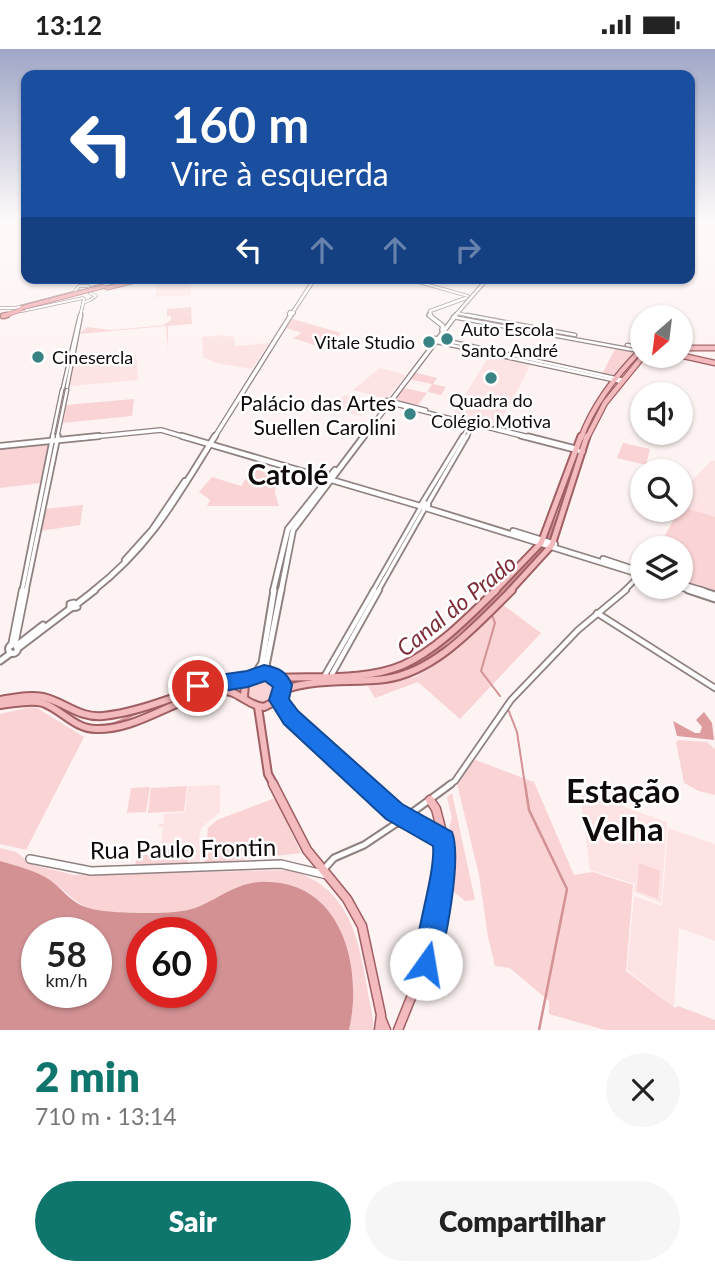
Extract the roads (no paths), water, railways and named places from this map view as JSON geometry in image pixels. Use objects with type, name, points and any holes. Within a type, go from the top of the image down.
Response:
[{"type":"highway","points":[[1,313],[117,284]]},
{"type":"highway","points":[[106,287],[120,284]]},
{"type":"main road","points":[[0,659],[118,572],[156,531],[310,284]]},
{"type":"main road","points":[[435,340],[443,327],[429,315],[430,311],[468,296],[481,284]]},
{"type":"main road","points":[[283,690],[276,676],[266,666],[293,530],[435,340],[482,284]]},
{"type":"main road","points":[[454,302],[463,305]]},
{"type":"main road","points":[[434,319],[453,318]]},
{"type":"main road","points":[[693,349],[715,348]]},
{"type":"main road","points":[[699,349],[706,353],[713,363]]},
{"type":"main road","points":[[693,358],[713,363]]},
{"type":"main road","points":[[621,381],[630,367]]},
{"type":"main road","points":[[0,705],[39,702],[82,726],[102,729],[120,726],[212,692],[230,691],[258,707],[267,707],[278,700],[283,690],[297,685],[399,676],[422,668],[531,572],[552,544],[581,450],[587,421],[632,368]]},
{"type":"main road","points":[[0,445],[157,429],[331,476],[630,570]]},
{"type":"main road","points":[[211,443],[318,475],[331,476]]},
{"type":"main road","points":[[0,700],[41,697],[86,717],[128,712],[209,683],[251,677],[328,674],[397,667],[410,662],[514,572],[542,541],[581,450]]},
{"type":"main road","points":[[318,475],[322,483]]},
{"type":"main road","points":[[244,698],[243,688],[262,663],[268,615],[288,529],[322,483],[331,476]]},
{"type":"main road","points":[[287,520],[295,519]]},
{"type":"main road","points":[[693,590],[715,597]]},
{"type":"main road","points":[[278,700],[297,723],[402,820],[428,830],[444,840]]},
{"type":"main road","points":[[258,707],[268,774],[297,833],[325,873],[348,899],[362,926],[386,1030]]},
{"type":"main road","points":[[82,726],[86,717]]},
{"type":"main road","points":[[398,1030],[431,948],[445,853],[438,814],[430,800]]},
{"type":"main road","name":"Rua Paulo Frontin","points":[[30,859],[92,871],[281,864],[325,873]]},
{"type":"main road","points":[[379,1030],[381,1016]]},
{"type":"street","points":[[88,288],[105,284]]},
{"type":"street","points":[[425,284],[468,296]]},
{"type":"street","points":[[1,313],[76,291],[80,285],[96,296],[82,306]]},
{"type":"street","points":[[76,291],[83,298]]},
{"type":"street","points":[[1,313],[75,298],[90,300]]},
{"type":"street","points":[[13,648],[83,298]]},
{"type":"street","points":[[457,313],[630,347]]},
{"type":"street","points":[[453,318],[630,347]]},
{"type":"street","points":[[435,340],[621,381]]},
{"type":"street","points":[[388,402],[519,435]]},
{"type":"street","points":[[410,407],[581,450]]},
{"type":"street","points":[[328,674],[472,424]]},
{"type":"street","points":[[325,873],[334,858],[364,845],[455,781],[512,701],[597,613],[630,586]]},
{"type":"street","points":[[597,613],[715,688]]},
{"type":"waterway","points":[[492,615],[495,623],[481,671],[500,696]]},
{"type":"waterway","name":"Canal do Prado","points":[[228,685],[238,685]]},
{"type":"waterway","points":[[508,709],[517,732],[525,785]]},
{"type":"waterway","name":"Canal do Prado","points":[[110,725],[143,711]]},
{"type":"waterway","points":[[525,784],[529,810],[567,889],[539,1030]]},
{"type":"place","name":"Auto Escola Santo André","points":[[447,339]]},
{"type":"place","name":"Vitale Studio","points":[[429,342]]},
{"type":"place","name":"Cinesercla","points":[[38,357]]},
{"type":"place","name":"Quadra do Colégio Motiva","points":[[491,378]]},
{"type":"place","name":"Palácio das Artes Suellen Carolini","points":[[410,414]]},
{"type":"district","name":"Catolé","points":[[288,474]]},
{"type":"district","name":"Estação Velha","points":[[623,809]]}]
